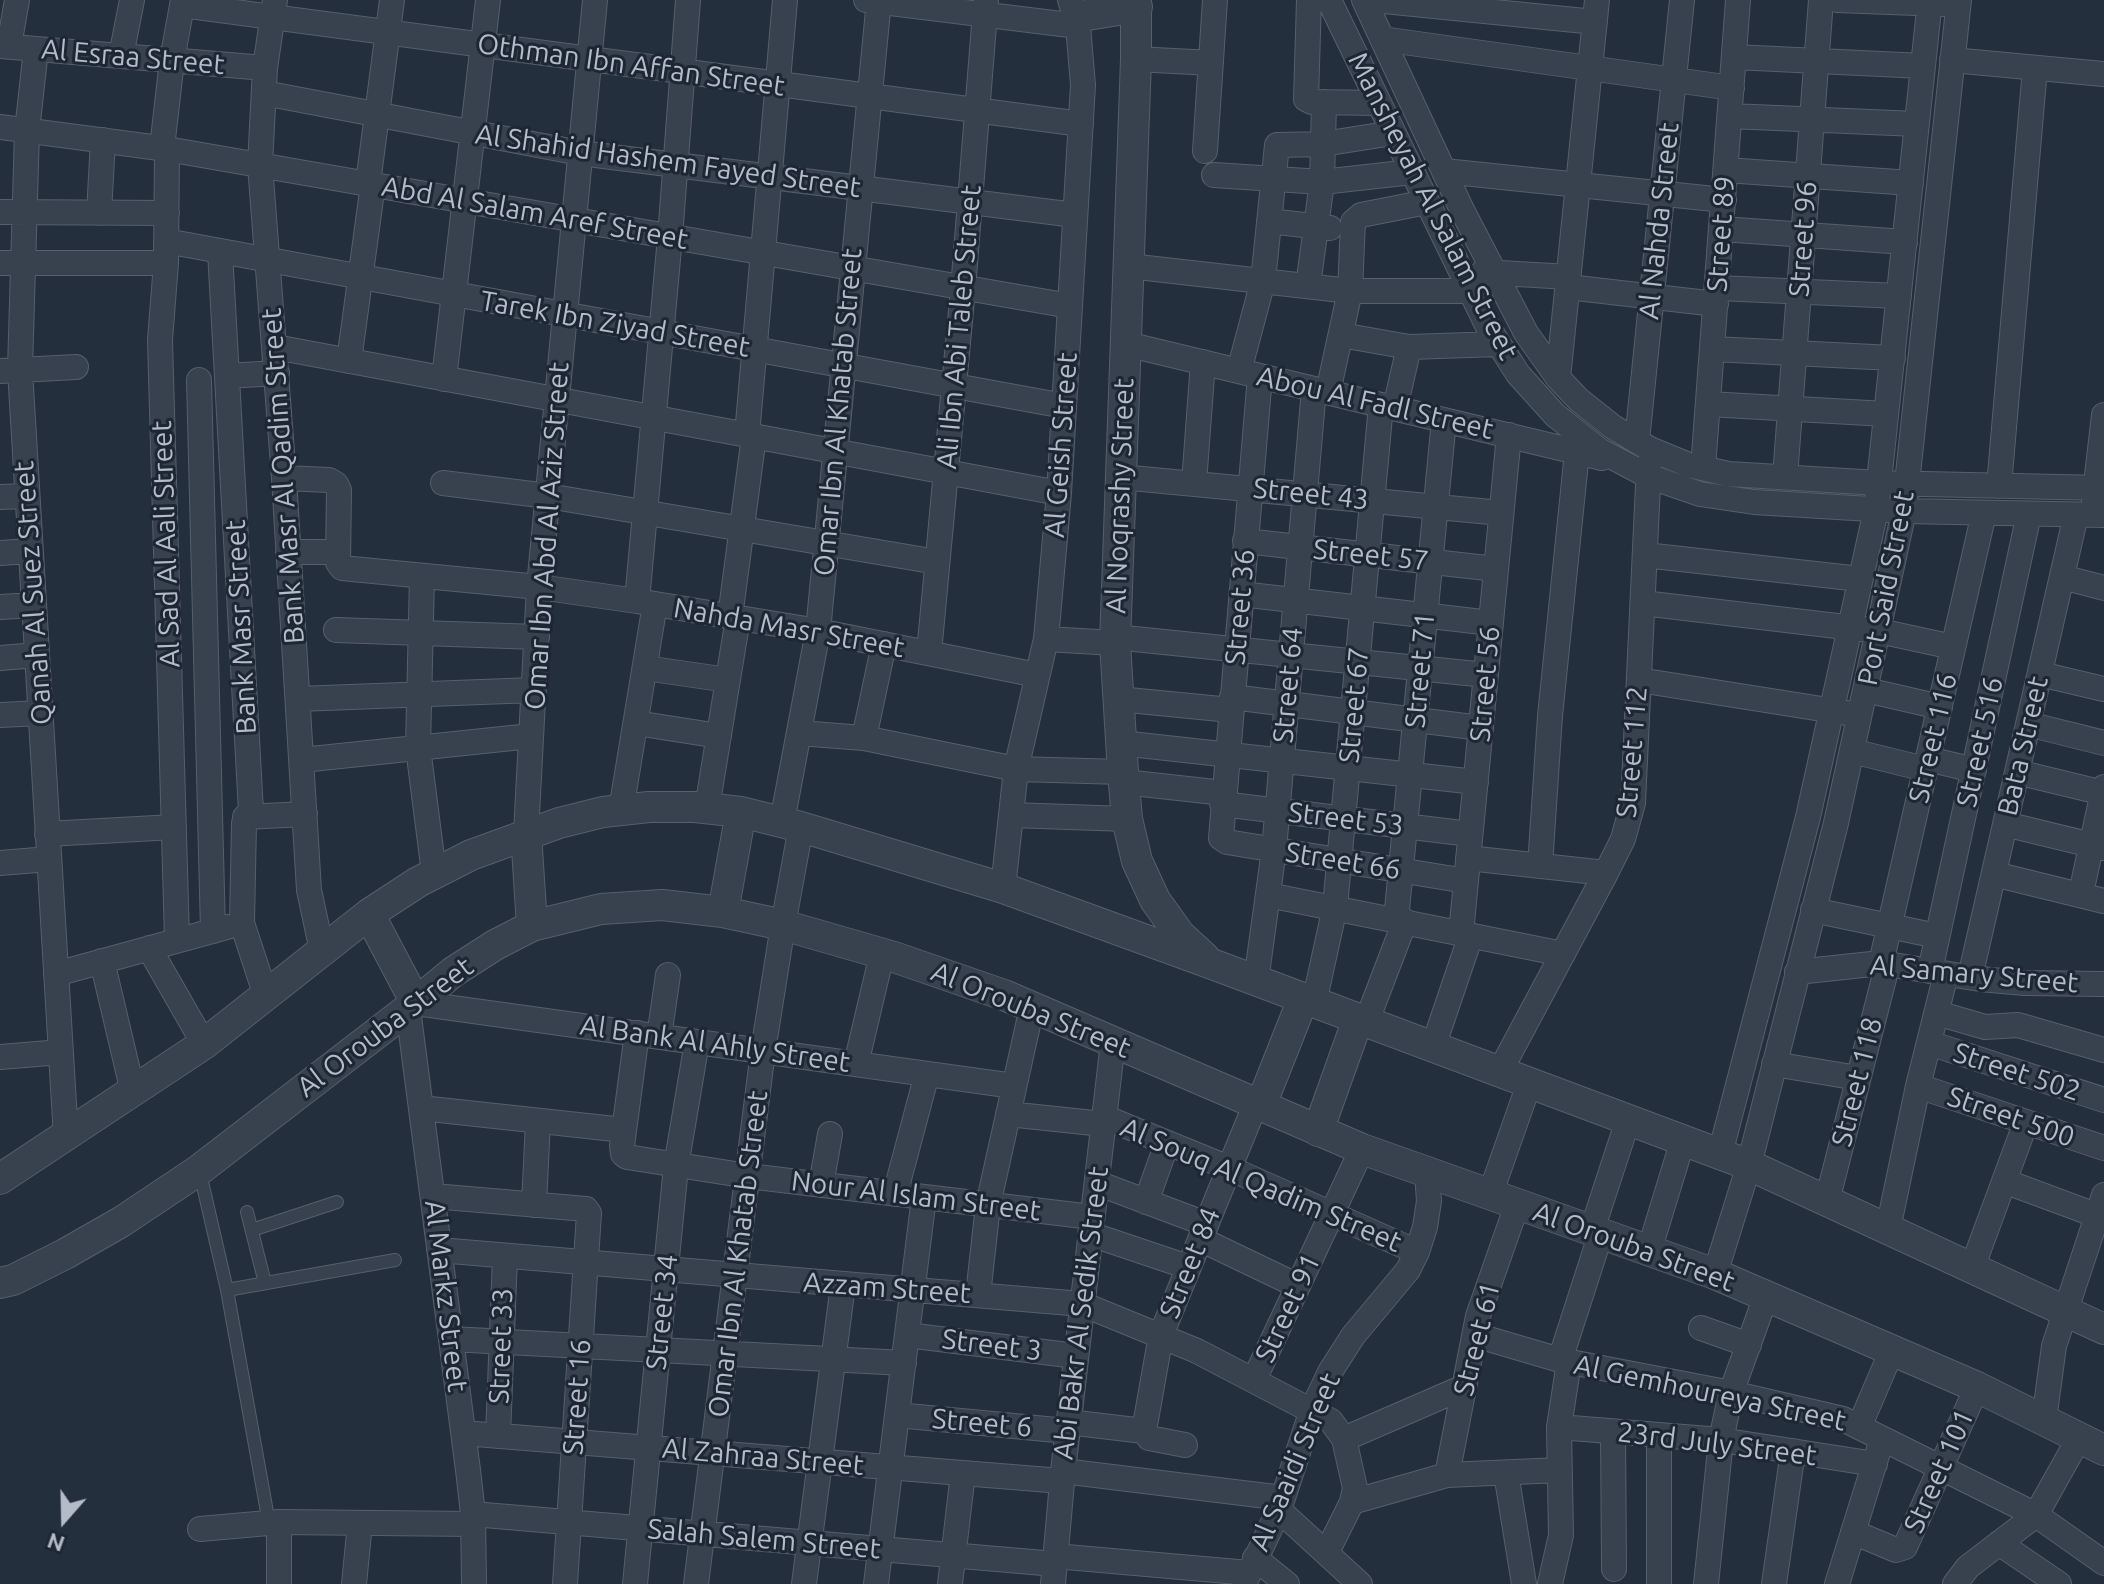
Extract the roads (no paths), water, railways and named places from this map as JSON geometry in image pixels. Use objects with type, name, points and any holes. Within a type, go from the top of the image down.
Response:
[{"type":"street","points":[[4,46],[17,0]]},
{"type":"street","points":[[121,56],[132,0]]},
{"type":"street","points":[[349,361],[392,0]]},
{"type":"street","points":[[444,379],[488,0]]},
{"type":"street","name":"Omar Ibn Abd Al Aziz Street","points":[[526,833],[539,587],[595,0]]},
{"type":"street","points":[[621,810],[645,668],[645,512],[688,0]]},
{"type":"street","points":[[707,808],[728,680],[785,0]]},
{"type":"street","points":[[1205,151],[1215,0]]},
{"type":"street","points":[[1309,0],[1306,99],[1312,102],[1379,103]]},
{"type":"street","name":"Mansheyah Al Salam Street","points":[[1329,0],[1499,344],[1518,374],[1555,415],[1599,450],[1648,476],[1700,494],[1754,502],[1876,510],[2091,515]]},
{"type":"street","name":"Mansheyah Al Salam Street","points":[[1364,0],[1444,171],[1526,333],[1558,378],[1579,400],[1613,427],[1643,445],[1728,474],[1879,483],[2099,488]]},
{"type":"street","points":[[1374,0],[1596,11],[1558,378]]},
{"type":"street","name":"Al Nahda Street","points":[[1643,445],[1651,297],[1682,0]]},
{"type":"street","name":"Street 89","points":[[1703,468],[1738,0]]},
{"type":"street","name":"Street 96","points":[[1785,477],[1821,0]]},
{"type":"street","points":[[1837,0],[1959,2]]},
{"type":"street","points":[[874,1],[1074,14],[1136,4]]},
{"type":"street","name":"Omar Ibn Al Khatab Street","points":[[696,1584],[763,1051],[783,925],[799,733],[818,631],[869,96],[874,1]]},
{"type":"street","name":"Port Said Street","points":[[1720,1154],[1805,828],[1876,510],[1930,2]]},
{"type":"street","name":"Port Said Street","points":[[1715,1274],[1749,1165],[1833,834],[1904,511],[1959,2]]},
{"type":"street","name":"Othman Ibn Affan Street","points":[[182,3],[274,9],[387,32],[1081,124]]},
{"type":"street","name":"Al Sad Al Aali Street","points":[[177,939],[160,340],[166,252],[165,148],[172,60],[182,3]]},
{"type":"street","name":"Al Noqrashy Street","points":[[1136,4],[1115,640],[1122,766],[1127,819],[1137,861],[1155,900],[1180,935],[1212,964]]},
{"type":"street","name":"Ali Ibn Abi Taleb Street","points":[[929,653],[986,8]]},
{"type":"street","name":"Bank Masr Al Qadim Street","points":[[274,9],[265,68],[260,165],[277,373],[309,890],[322,951]]},
{"type":"street","name":"Al Geish Street","points":[[1003,888],[1016,769],[1046,639],[1059,493],[1083,85],[1074,14]]},
{"type":"street","points":[[1382,39],[1732,88]]},
{"type":"street","name":"Al Esraa Street","points":[[4,46],[265,68]]},
{"type":"street","name":"Qanah Al Suez Street","points":[[36,49],[27,131],[12,212],[10,371],[12,443],[27,496],[66,1137]]},
{"type":"street","points":[[1734,57],[1923,66]]},
{"type":"street","points":[[1136,59],[1211,63]]},
{"type":"street","points":[[1952,60],[2104,74]]},
{"type":"street","points":[[1999,486],[2035,68]]},
{"type":"street","name":"Al Shahid Hashem Fayed Street","points":[[264,93],[580,153],[1075,215]]},
{"type":"street","points":[[1308,286],[1322,182],[1324,102]]},
{"type":"street","points":[[1730,116],[1917,124]]},
{"type":"street","name":"Abd Al Salam Aref Street","points":[[0,127],[165,148],[1070,306]]},
{"type":"street","points":[[1323,144],[1393,133]]},
{"type":"street","points":[[99,213],[103,140]]},
{"type":"street","name":"Street 36","points":[[1221,838],[1250,488],[1249,373],[1263,281],[1277,145],[1323,144]]},
{"type":"street","points":[[1726,170],[1911,183]]},
{"type":"street","points":[[1444,171],[1724,200]]},
{"type":"street","points":[[1214,175],[1322,182],[1412,172]]},
{"type":"street","points":[[1269,221],[1352,230],[1353,222],[1361,215],[1427,202]]},
{"type":"street","points":[[12,212],[167,213]]},
{"type":"street","points":[[1722,229],[1905,242]]},
{"type":"street","name":"Street 64","points":[[1256,981],[1274,850],[1305,493],[1321,390],[1341,335],[1350,291],[1352,230]]},
{"type":"street","name":"Tarek Ibn Ziyad Street","points":[[12,263],[220,251],[1064,406]]},
{"type":"street","name":"Bank Masr Street","points":[[220,251],[251,811],[245,817],[242,923],[266,996]]},
{"type":"street","points":[[1129,266],[1350,291],[1465,280],[1494,272],[1651,297],[1799,292],[1899,296]]},
{"type":"street","points":[[1341,335],[1409,347],[1499,344]]},
{"type":"street","name":"Abou Al Fadl Street","points":[[1126,344],[1624,463]]},
{"type":"street","points":[[275,347],[1059,493]]},
{"type":"street","name":"Street 67","points":[[1308,1001],[1335,907],[1373,500],[1388,406],[1409,347]]},
{"type":"street","points":[[1713,349],[1893,358]]},
{"type":"street","points":[[1194,483],[1203,362]]},
{"type":"street","points":[[10,371],[76,367]]},
{"type":"street","points":[[227,376],[277,373]]},
{"type":"street","points":[[199,380],[213,931]]},
{"type":"street","points":[[1708,404],[1886,414]]},
{"type":"street","name":"Bata Street","points":[[1949,974],[1994,874],[2062,577],[2091,515],[2099,488],[2104,415]]},
{"type":"street","name":"Street 71","points":[[1362,1021],[1401,921],[1401,870],[1444,420]]},
{"type":"street","name":"Street 56","points":[[1433,1047],[1466,934],[1468,857],[1509,435]]},
{"type":"street","name":"Street 112","points":[[1499,1073],[1623,839],[1633,803],[1648,476],[1643,445]]},
{"type":"street","points":[[1540,866],[1550,716],[1577,452]]},
{"type":"street","name":"Street 43","points":[[1121,477],[1501,513]]},
{"type":"street","points":[[284,478],[329,480],[339,490],[337,552],[288,552]]},
{"type":"street","points":[[443,483],[548,496],[937,562]]},
{"type":"street","points":[[0,497],[27,496]]},
{"type":"street","name":"Street 116","points":[[1884,963],[1889,926],[1984,513]]},
{"type":"street","name":"Street 516","points":[[1949,974],[1937,936],[2029,514]]},
{"type":"street","name":"Street 57","points":[[1245,541],[1496,569]]},
{"type":"street","points":[[0,553],[30,551]]},
{"type":"street","name":"Nahda Masr Street","points":[[337,552],[342,568],[539,587],[646,602],[818,631],[1037,675]]},
{"type":"street","points":[[1645,555],[1860,579]]},
{"type":"street","points":[[422,577],[418,748],[434,873]]},
{"type":"street","points":[[2062,577],[2104,588]]},
{"type":"street","points":[[1241,594],[1491,623]]},
{"type":"street","points":[[1643,603],[1879,631],[1953,647]]},
{"type":"street","points":[[0,607],[34,605]]},
{"type":"street","points":[[336,630],[537,637]]},
{"type":"street","points":[[1046,639],[1115,640],[1236,649],[1486,675]]},
{"type":"street","points":[[864,738],[884,644]]},
{"type":"street","points":[[0,658],[37,655]]},
{"type":"street","points":[[645,668],[728,680]]},
{"type":"street","points":[[2040,674],[2104,689]]},
{"type":"street","points":[[1639,680],[1860,715]]},
{"type":"street","points":[[298,699],[534,690]]},
{"type":"street","points":[[1866,690],[1940,707]]},
{"type":"street","points":[[1118,699],[1287,703],[1481,728]]},
{"type":"street","points":[[0,715],[40,713]]},
{"type":"street","points":[[636,723],[719,736]]},
{"type":"street","points":[[2028,724],[2104,743]]},
{"type":"street","points":[[799,733],[864,738],[1016,769],[1122,766],[1227,755],[1476,782]]},
{"type":"street","points":[[302,760],[531,736]]},
{"type":"street","points":[[1852,751],[1974,770]]},
{"type":"street","name":"Street 53","points":[[1122,766],[1223,798],[1277,811],[1405,826],[1468,857]]},
{"type":"street","points":[[1994,874],[2092,897],[2104,791],[2017,772]]},
{"type":"street","points":[[8,1171],[66,1137],[204,1044],[369,914],[434,873],[526,833],[559,823],[649,807],[707,808],[792,824],[1003,888],[1212,964],[1749,1165],[2104,1329]]},
{"type":"street","points":[[723,912],[741,812]]},
{"type":"street","points":[[245,817],[305,814]]},
{"type":"street","points":[[1011,815],[1127,819]]},
{"type":"street","points":[[2005,824],[2098,847]]},
{"type":"street","points":[[47,834],[174,827]]},
{"type":"street","points":[[1805,828],[1833,834]]},
{"type":"street","points":[[526,833],[532,926]]},
{"type":"street","name":"Street 66","points":[[1221,838],[1227,842],[1401,870],[1468,857]]},
{"type":"street","points":[[1468,857],[1606,873]]},
{"type":"street","points":[[0,863],[49,859]]},
{"type":"street","points":[[1268,895],[1563,954]]},
{"type":"street","name":"Al Orouba Street","points":[[0,1283],[13,1280],[65,1254],[121,1222],[199,1170],[453,972],[495,945],[532,926],[601,909],[662,905],[723,912],[783,925],[882,954],[1032,1007],[1362,1149],[1715,1274],[1977,1387],[2092,1444]]},
{"type":"street","points":[[1813,910],[1937,936]]},
{"type":"street","points":[[369,914],[412,1006]]},
{"type":"street","points":[[56,974],[242,923]]},
{"type":"street","points":[[149,948],[204,1044]]},
{"type":"street","points":[[856,1064],[882,954]]},
{"type":"street","points":[[102,961],[133,1092]]},
{"type":"street","name":"Al Samary Street","points":[[1794,983],[1884,963],[2025,983],[2104,983]]},
{"type":"street","name":"Street 118","points":[[1827,1201],[1884,963]]},
{"type":"street","points":[[1888,1229],[1918,1086],[1949,974]]},
{"type":"street","points":[[421,1108],[624,1130],[648,1035],[668,975]]},
{"type":"street","points":[[1763,986],[1794,983]]},
{"type":"street","points":[[1258,1104],[1308,1001]]},
{"type":"street","name":"Al Bank Al Ahly Street","points":[[412,1006],[1014,1086]]},
{"type":"street","name":"Al Markz Street","points":[[412,1006],[421,1108],[473,1519],[474,1584]]},
{"type":"street","points":[[978,1295],[988,1205],[1032,1007]]},
{"type":"street","points":[[1937,1013],[1985,1027],[2018,1025],[2104,1050]]},
{"type":"street","points":[[1318,1131],[1362,1021]]},
{"type":"street","name":"Street 34","points":[[635,1584],[676,1166],[697,1042]]},
{"type":"street","name":"Abi Bakr Al Sedik Street","points":[[1054,1568],[1113,1042]]},
{"type":"street","name":"Street 502","points":[[1929,1043],[2104,1100]]},
{"type":"street","points":[[0,1057],[61,1052]]},
{"type":"street","points":[[1774,1064],[1858,1078]]},
{"type":"street","points":[[895,1194],[927,1074]]},
{"type":"street","name":"Street 61","points":[[1447,1475],[1529,1084]]},
{"type":"street","name":"Street 500","points":[[1918,1086],[2104,1148]]},
{"type":"street","name":"Street 84","points":[[1144,1431],[1161,1335],[1258,1104]]},
{"type":"street","name":"Al Souq Al Qadim Street","points":[[1008,1114],[1104,1120],[1229,1168],[1417,1252]]},
{"type":"street","points":[[1550,1584],[1561,1535],[1559,1427],[1564,1361],[1628,1120]]},
{"type":"street","points":[[433,1196],[534,1205],[538,1121]]},
{"type":"street","points":[[1972,1268],[2026,1122]]},
{"type":"street","name":"Nour Al Islam Street","points":[[624,1130],[622,1146],[623,1154],[627,1157],[748,1176],[988,1205],[1091,1226],[1188,1267]]},
{"type":"street","points":[[821,1185],[830,1134]]},
{"type":"street","points":[[1649,1251],[1683,1140]]},
{"type":"street","points":[[1146,1202],[1167,1143]]},
{"type":"street","name":"Street 91","points":[[1254,1380],[1362,1149]]},
{"type":"street","name":"Al Saaidi Street","points":[[1249,1572],[1281,1504],[1312,1410],[1330,1372],[1353,1336],[1408,1270],[1417,1252],[1429,1201],[1427,1174]]},
{"type":"street","points":[[2004,1181],[2102,1209],[2064,1310],[2049,1371],[2044,1420]]},
{"type":"street","points":[[1097,1183],[1146,1202],[1298,1286]]},
{"type":"street","points":[[876,1584],[924,1197]]},
{"type":"street","name":"Street 16","points":[[534,1205],[588,1211],[565,1584]]},
{"type":"street","points":[[0,1304],[100,1250],[112,1239],[121,1222]]},
{"type":"street","name":"Azzam Street","points":[[439,1250],[1082,1304],[1161,1335],[1254,1380],[1331,1421],[1344,1439]]},
{"type":"street","name":"Street 33","points":[[498,1436],[505,1256]]},
{"type":"street","points":[[804,1584],[843,1285]]},
{"type":"street","points":[[1706,1584],[1721,1440],[1731,1393],[1766,1296]]},
{"type":"street","points":[[1701,1328],[1749,1345]]},
{"type":"street","name":"Street 3","points":[[907,1335],[1076,1356]]},
{"type":"street","name":"Al Gemhoureya Street","points":[[1475,1335],[1564,1361],[1731,1393],[1826,1414],[1860,1425],[2036,1515],[2104,1563]]},
{"type":"street","points":[[451,1339],[904,1363]]},
{"type":"street","points":[[1860,1425],[1892,1350]]},
{"type":"street","points":[[1327,1552],[1352,1502],[1354,1478],[1344,1439],[1464,1387]]},
{"type":"street","name":"Street 101","points":[[1853,1532],[1896,1550],[1907,1544],[1977,1387]]},
{"type":"street","name":"Street 6","points":[[897,1415],[1144,1431],[1149,1438],[1185,1445]]},
{"type":"street","name":"23rd July Street","points":[[1559,1427],[1721,1440],[1875,1464]]},
{"type":"street","points":[[1613,1432],[1614,1569]]},
{"type":"street","name":"Al Zahraa Street","points":[[463,1433],[963,1473],[1062,1476],[1281,1504]]},
{"type":"street","points":[[1659,1435],[1659,1584]]},
{"type":"street","points":[[1837,1584],[1883,1438]]},
{"type":"street","points":[[1955,1584],[1968,1567],[2036,1515],[2092,1444]]},
{"type":"street","points":[[1774,1584],[1793,1451]]},
{"type":"street","points":[[1352,1502],[1447,1475],[1560,1470]]},
{"type":"street","points":[[950,1584],[963,1473]]},
{"type":"street","points":[[1506,1473],[1524,1584]]},
{"type":"street","points":[[1281,1504],[1360,1584]]},
{"type":"street","name":"Salah Salem Street","points":[[200,1529],[274,1522],[473,1519],[569,1523],[953,1555],[1054,1568],[1160,1575],[1249,1572]]},
{"type":"street","points":[[274,1522],[279,1584]]},
{"type":"street","points":[[354,1584],[360,1523]]},
{"type":"street","points":[[1999,1543],[2059,1584]]},
{"type":"street","points":[[1249,1572],[1287,1584]]},
{"type":"lane","points":[[199,1170],[274,1522]]},
{"type":"lane","points":[[252,1230],[337,1202]]},
{"type":"lane","points":[[247,1212],[265,1283]]},
{"type":"lane","points":[[227,1290],[395,1260]]}]
